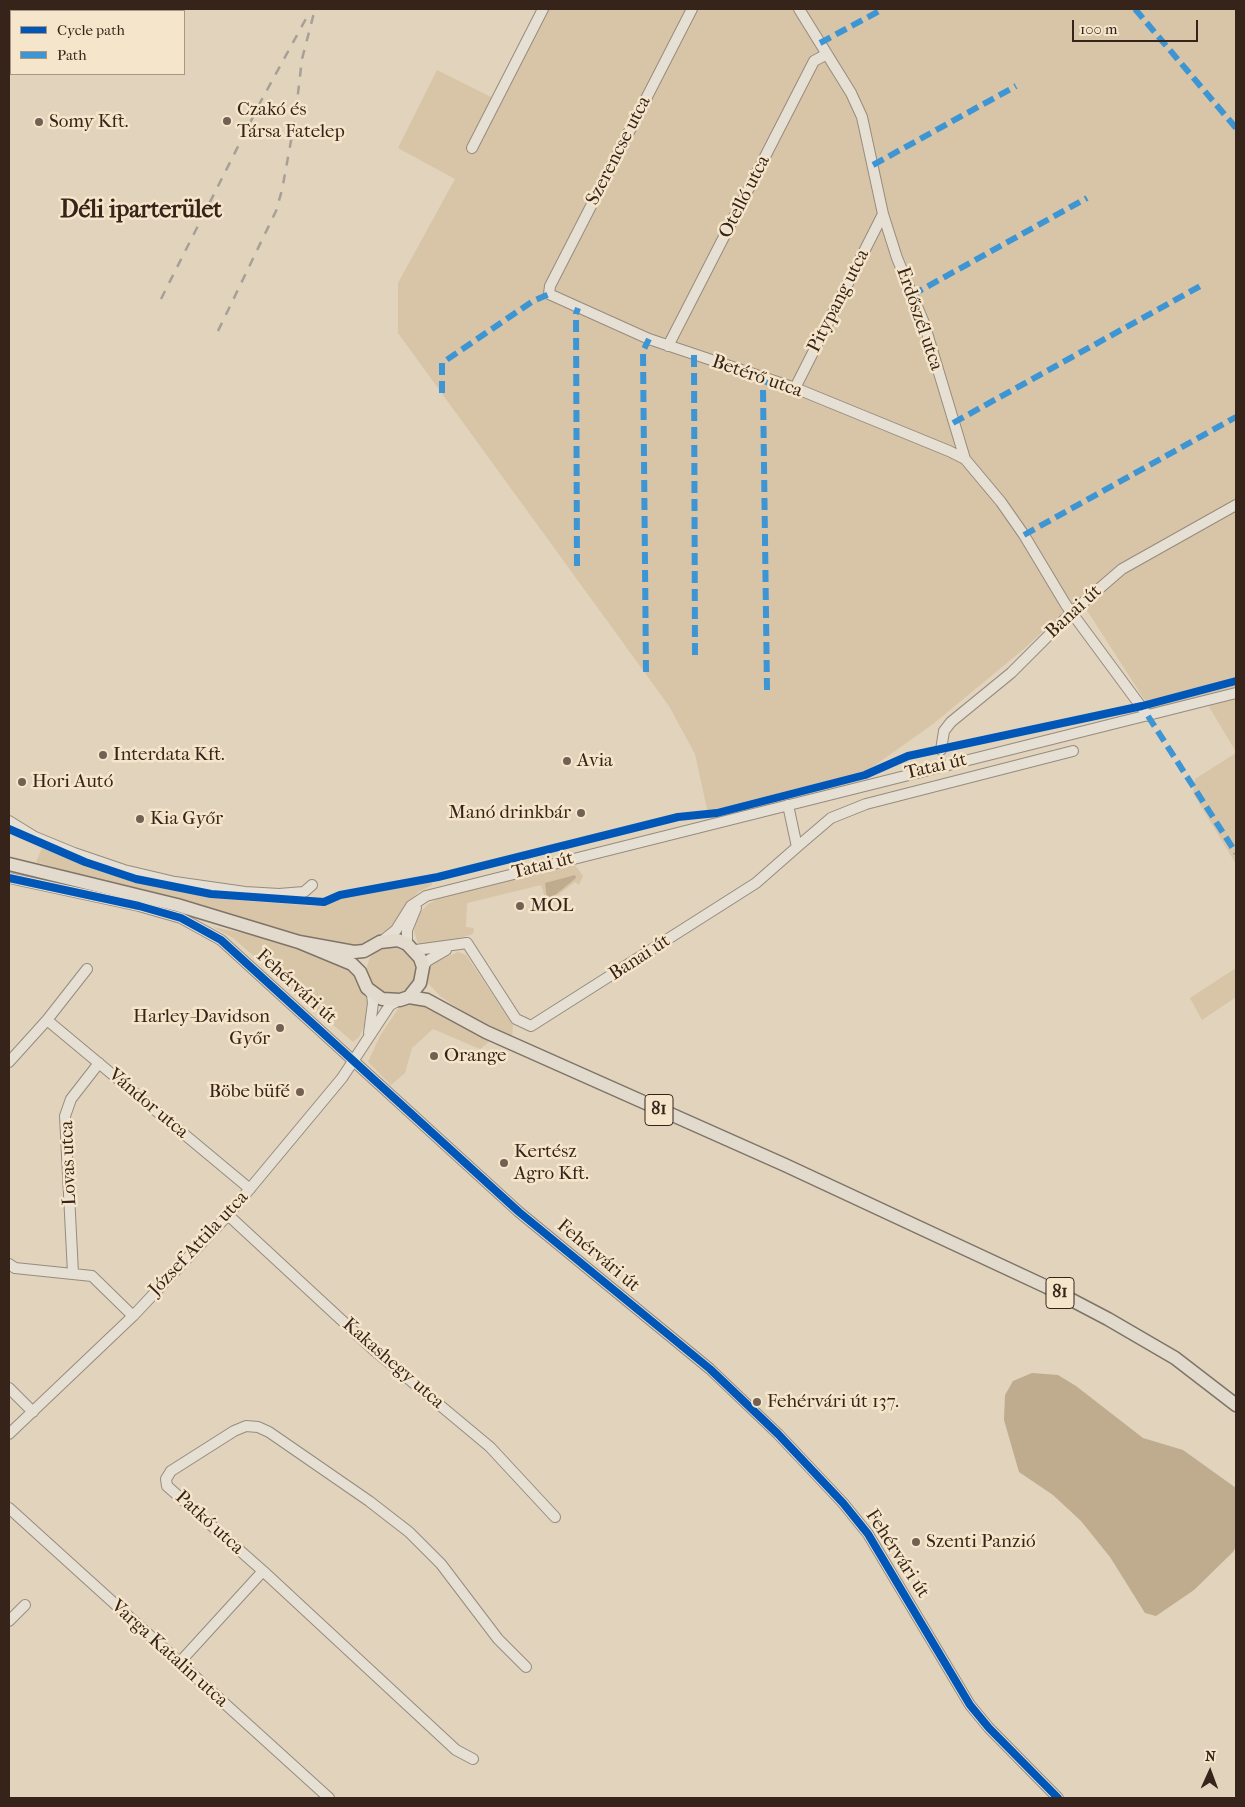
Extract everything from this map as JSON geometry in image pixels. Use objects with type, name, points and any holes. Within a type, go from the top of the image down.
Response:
[{"type":"main road","name":"81","points":[[9,864],[177,905],[299,942],[348,952],[364,951],[376,945],[398,940],[412,947],[432,993],[449,1010]]},
{"type":"main road","name":"81","points":[[299,942],[352,964],[360,972],[365,984],[382,1000],[404,998],[428,1000],[486,1032],[785,1165],[1048,1287],[1175,1358],[1236,1405]]},
{"type":"main road","points":[[365,984],[362,963],[376,945]]},
{"type":"main road","points":[[404,998],[420,983],[423,971]]},
{"type":"street","points":[[472,148],[542,9]]},
{"type":"street","name":"Szerencse utca","points":[[549,294],[550,286],[692,9]]},
{"type":"street","name":"Erdőszél utca","points":[[799,9],[851,93],[862,117],[884,214],[897,258],[924,323],[965,460],[1001,502],[1072,612],[1148,716]]},
{"type":"street","name":"Otelló utca","points":[[668,346],[814,61],[827,54]]},
{"type":"street","name":"Pitypang utca","points":[[794,388],[884,214]]},
{"type":"street","name":"Betérő utca","points":[[549,294],[668,346],[794,388],[949,451],[965,460]]},
{"type":"street","name":"Banai út","points":[[941,750],[944,730],[950,722],[1011,672],[1072,612],[1122,569],[1236,505]]},
{"type":"street","name":"Tatai út","points":[[376,945],[396,930],[416,901],[432,894],[1236,693]]},
{"type":"street","name":"Tatai út","points":[[797,847],[831,818],[866,804],[1073,751]]},
{"type":"street","points":[[859,786],[866,804]]},
{"type":"street","points":[[788,805],[797,847]]},
{"type":"street","points":[[9,821],[35,837],[74,853],[124,870],[175,882],[245,892],[280,894],[304,892],[312,885]]},
{"type":"street","name":"Banai út","points":[[467,943],[516,1019],[531,1026],[756,883],[797,847]]},
{"type":"street","name":"Fehérvári út","points":[[9,878],[139,906],[181,918],[221,940],[519,1212],[710,1369],[778,1434],[843,1503],[868,1534],[970,1705],[989,1728],[1058,1798]]},
{"type":"street","points":[[432,894],[420,903],[412,915],[407,930],[412,947],[467,943]]},
{"type":"street","points":[[423,971],[433,957],[467,943]]},
{"type":"street","points":[[9,1062],[47,1020],[87,969]]},
{"type":"street","name":"József Attila utca","points":[[365,984],[372,995],[373,1004],[369,1036]]},
{"type":"street","name":"József Attila utca","points":[[9,1434],[133,1316],[228,1215],[354,1061],[390,1005],[404,998]]},
{"type":"street","name":"Vándor utca","points":[[47,1020],[250,1189]]},
{"type":"street","name":"Lovas utca","points":[[73,1273],[65,1116],[71,1099],[99,1063]]},
{"type":"street","name":"Kakashegy utca","points":[[228,1215],[375,1351],[490,1447],[555,1517]]},
{"type":"street","points":[[9,1264],[14,1268],[92,1276],[100,1281],[133,1316]]},
{"type":"street","points":[[9,1388],[33,1412]]},
{"type":"street","name":"Patkó utca","points":[[473,1759],[456,1750],[263,1571],[168,1486],[166,1478],[171,1471],[234,1430],[246,1426],[258,1427],[269,1432],[369,1501],[408,1532],[441,1564],[498,1639],[526,1667]]},
{"type":"street","name":"Varga Katalin utca","points":[[9,1508],[330,1798]]},
{"type":"street","points":[[179,1663],[263,1571]]},
{"type":"street","points":[[9,1621],[25,1605]]},
{"type":"shaded area","points":[[537,9],[1236,9],[1236,752],[1208,705],[1157,719],[1079,598],[1025,648],[933,724],[850,783],[709,818],[695,754],[669,706],[398,333],[398,283],[455,179],[398,148],[437,70],[493,98]]},
{"type":"shaded area","points":[[1236,753],[1236,864],[1193,793],[1195,779]]},
{"type":"shaded area","points":[[42,848],[136,882],[212,898],[314,906],[324,904],[342,895],[360,891],[431,880],[432,885],[418,892],[405,907],[395,925],[358,948],[309,939],[36,862]]},
{"type":"shaded area","points":[[575,865],[583,876],[579,885],[575,882],[547,903],[541,885],[467,903],[466,927],[474,928],[473,934],[434,946],[419,947],[414,931],[416,917],[428,904],[444,896]]},
{"type":"shaded area","points":[[575,875],[576,878],[549,900],[547,899],[545,883]]},
{"type":"shaded area","points":[[213,927],[270,939],[310,952],[352,971],[370,1005],[367,1020],[359,1037],[353,1042],[233,938]]},
{"type":"shaded area","points":[[392,945],[406,949],[413,956],[417,970],[413,984],[406,991],[392,995],[378,991],[371,984],[367,970],[371,956],[378,949]]},
{"type":"shaded area","points":[[458,952],[466,955],[513,1025],[512,1038],[483,1025],[440,996],[428,983],[426,973],[430,965]]},
{"type":"shaded area","points":[[1236,968],[1236,997],[1202,1020],[1190,998]]},
{"type":"shaded area","points":[[419,1001],[495,1037],[480,1049],[433,1029],[412,1048],[405,1073],[391,1085],[368,1062],[380,1036],[398,1009],[408,1003]]},
{"type":"shaded area","points":[[1032,1373],[1058,1375],[1076,1386],[1143,1438],[1183,1450],[1236,1488],[1236,1546],[1233,1552],[1194,1590],[1156,1616],[1145,1613],[1110,1557],[1081,1521],[1053,1495],[1019,1472],[1004,1420],[1005,1395],[1013,1381]]},
{"type":"railway","points":[[218,331],[276,211],[282,190],[295,119],[302,59],[315,9]]},
{"type":"railway","points":[[161,299],[261,101],[308,15]]},
{"type":"marked path","points":[[820,43],[883,9]]},
{"type":"marked path","points":[[1135,9],[1236,128]]},
{"type":"marked path","points":[[873,165],[1016,86]]},
{"type":"marked path","points":[[912,295],[1087,198]]},
{"type":"marked path","points":[[953,423],[1204,284]]},
{"type":"marked path","points":[[442,393],[442,363],[533,301],[549,294]]},
{"type":"marked path","points":[[577,566],[576,314],[578,308]]},
{"type":"marked path","points":[[646,672],[643,351],[649,339]]},
{"type":"marked path","points":[[694,355],[695,657]]},
{"type":"marked path","points":[[767,690],[763,389],[768,380]]},
{"type":"marked path","points":[[1024,535],[1236,417]]},
{"type":"marked path","points":[[1148,716],[1236,853]]},
{"type":"cycle path","points":[[9,829],[85,862],[136,879],[211,894],[324,902],[340,895],[438,877],[678,817],[717,813],[865,775],[908,756],[1142,706],[1236,681]]},
{"type":"cycle path","points":[[9,878],[139,906],[181,918],[221,940],[519,1212],[710,1369],[778,1434],[843,1503],[868,1534],[970,1705],[989,1728],[1058,1798]]},
{"type":"place","name":"Czakó és Társa Fatelep","points":[[227,121]]},
{"type":"place","name":"Somy Kft.","points":[[39,122]]},
{"type":"place","name":"Interdata Kft.","points":[[103,755]]},
{"type":"place","name":"Avia","points":[[567,761]]},
{"type":"place","name":"Hori Autó","points":[[22,782]]},
{"type":"place","name":"Manó drinkbár","points":[[581,813]]},
{"type":"place","name":"Kia Győr","points":[[140,819]]},
{"type":"place","name":"MOL","points":[[520,906]]},
{"type":"place","name":"Harley-Davidson Győr","points":[[280,1028]]},
{"type":"place","name":"Orange","points":[[434,1056]]},
{"type":"place","name":"Böbe büfé","points":[[300,1092]]},
{"type":"place","name":"Kertész Agro Kft.","points":[[504,1163]]},
{"type":"place","name":"Fehérvári út 137.","points":[[757,1402]]},
{"type":"place","name":"Szenti Panzió","points":[[916,1542]]},
{"type":"district","name":"Déli iparterület","points":[[141,211]]}]
